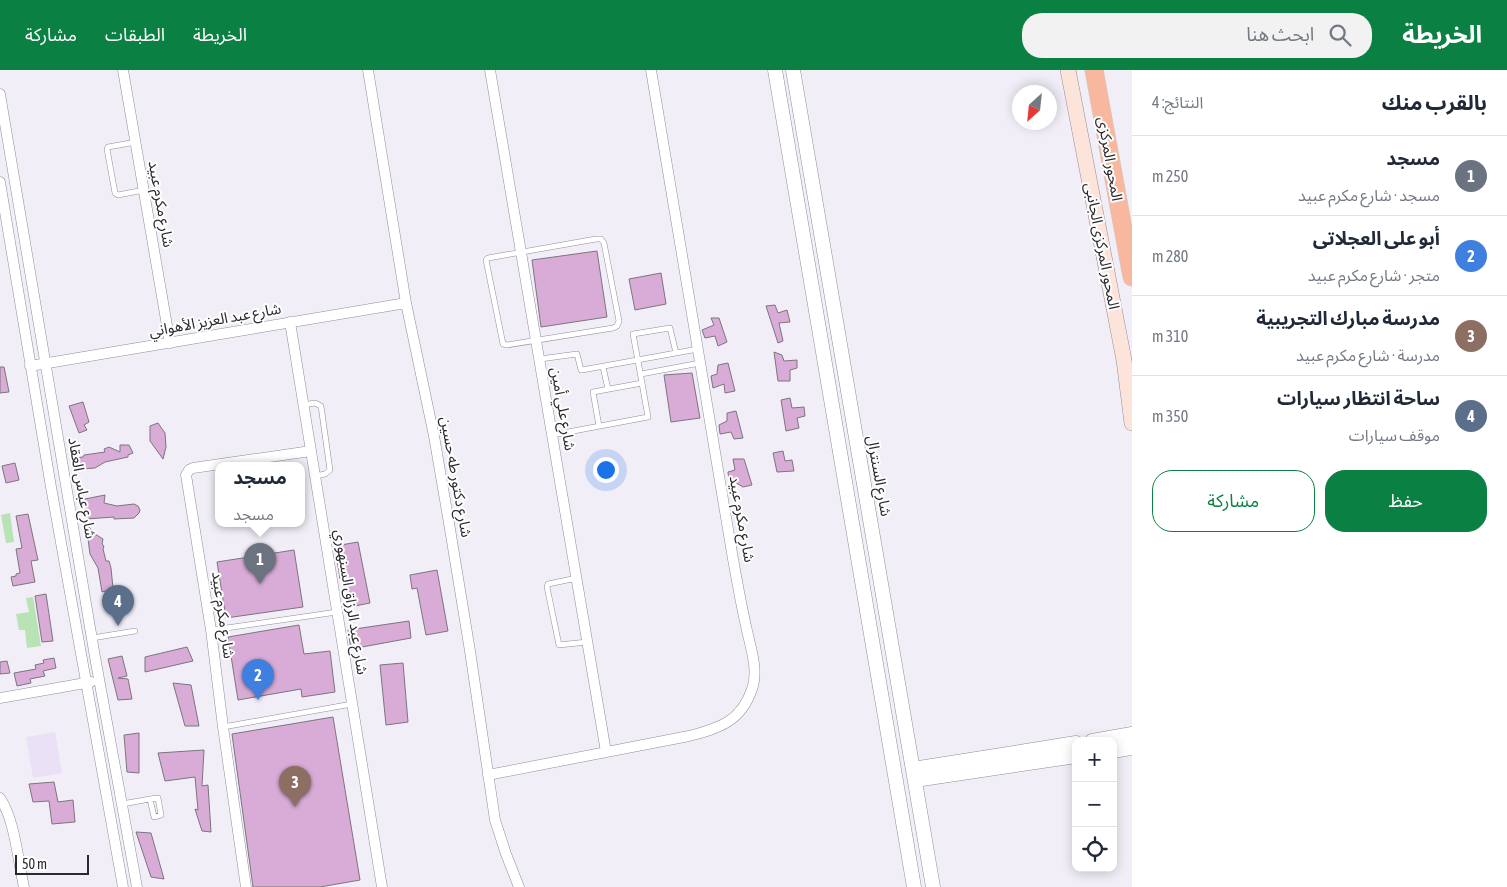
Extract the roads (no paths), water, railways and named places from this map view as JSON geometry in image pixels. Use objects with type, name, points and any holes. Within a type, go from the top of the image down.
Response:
[{"type":"highway","name":"المحور المركزى","points":[[1094,70],[1132,277]]},
{"type":"main road","name":"المحور المركزى الجانبى","points":[[1068,70],[1124,360],[1132,423]]},
{"type":"street","name":"شارع مكرم عبيد","points":[[123,70],[170,342]]},
{"type":"street","name":"شارع دكتور طه حسين","points":[[368,70],[406,303],[435,444],[496,820],[519,887]]},
{"type":"street","name":"شارع علي أمين","points":[[490,70],[606,752]]},
{"type":"street","name":"شارع مكرم عبيد","points":[[488,775],[710,731],[735,717],[744,707],[753,688],[754,668],[734,563],[651,70]]},
{"type":"street","points":[[775,70],[914,887]]},
{"type":"street","name":"شارع السنترال","points":[[793,70],[933,887]]},
{"type":"street","name":"شارع عباس العقاد","points":[[0,94],[92,638],[137,887]]},
{"type":"street","name":"شارع عباس العقاد","points":[[0,182],[4,223],[123,887]]},
{"type":"street","points":[[4,223],[22,220]]},
{"type":"street","name":"شارع عبد العزيز الأهواني","points":[[30,366],[406,303]]},
{"type":"street","name":"شارع عبد الرزاق السنهوري","points":[[290,322],[382,887]]},
{"type":"street","name":"شارع مكرم عبيد","points":[[235,462],[311,451]]},
{"type":"street","name":"شارع مكرم عبيد","points":[[215,465],[193,468],[188,470],[186,475],[212,630],[223,727],[246,887]]},
{"type":"street","points":[[0,698],[100,681]]},
{"type":"street","points":[[1115,737],[1132,734]]},
{"type":"street","points":[[914,774],[1072,744]]},
{"type":"street","points":[[1117,750],[1132,748]]},
{"type":"street","points":[[914,774],[1072,756]]},
{"type":"street","points":[[0,798],[11,821],[24,887]]},
{"type":"lane","points":[[136,142],[108,147],[107,149],[115,193],[144,190]]},
{"type":"lane","points":[[601,239],[604,243],[619,322],[617,326],[536,341],[507,345],[502,343],[486,260],[489,257],[521,251],[601,239]]},
{"type":"lane","points":[[552,435],[648,417],[633,334],[670,328],[676,353]]},
{"type":"lane","points":[[540,359],[577,354],[581,370],[698,349]]},
{"type":"lane","points":[[641,374],[700,363]]},
{"type":"lane","points":[[603,367],[608,390]]},
{"type":"lane","points":[[600,426],[592,393],[642,383]]},
{"type":"lane","points":[[303,405],[315,404],[321,406],[330,470],[325,474],[315,476]]},
{"type":"lane","points":[[577,578],[548,584],[547,586],[559,645],[588,642]]},
{"type":"lane","points":[[212,630],[337,612]]},
{"type":"lane","points":[[92,638],[135,631]]},
{"type":"lane","points":[[223,727],[352,704]]},
{"type":"lane","points":[[122,804],[150,798]]},
{"type":"place","name":"مسجد","points":[[260,584]]},
{"type":"place","name":"ساحة انتظار سيارات","points":[[118,626]]},
{"type":"place","name":"أبو على العجلاتى","points":[[258,700]]},
{"type":"place","name":"مدرسة مبارك التجريبية","points":[[295,807]]}]
